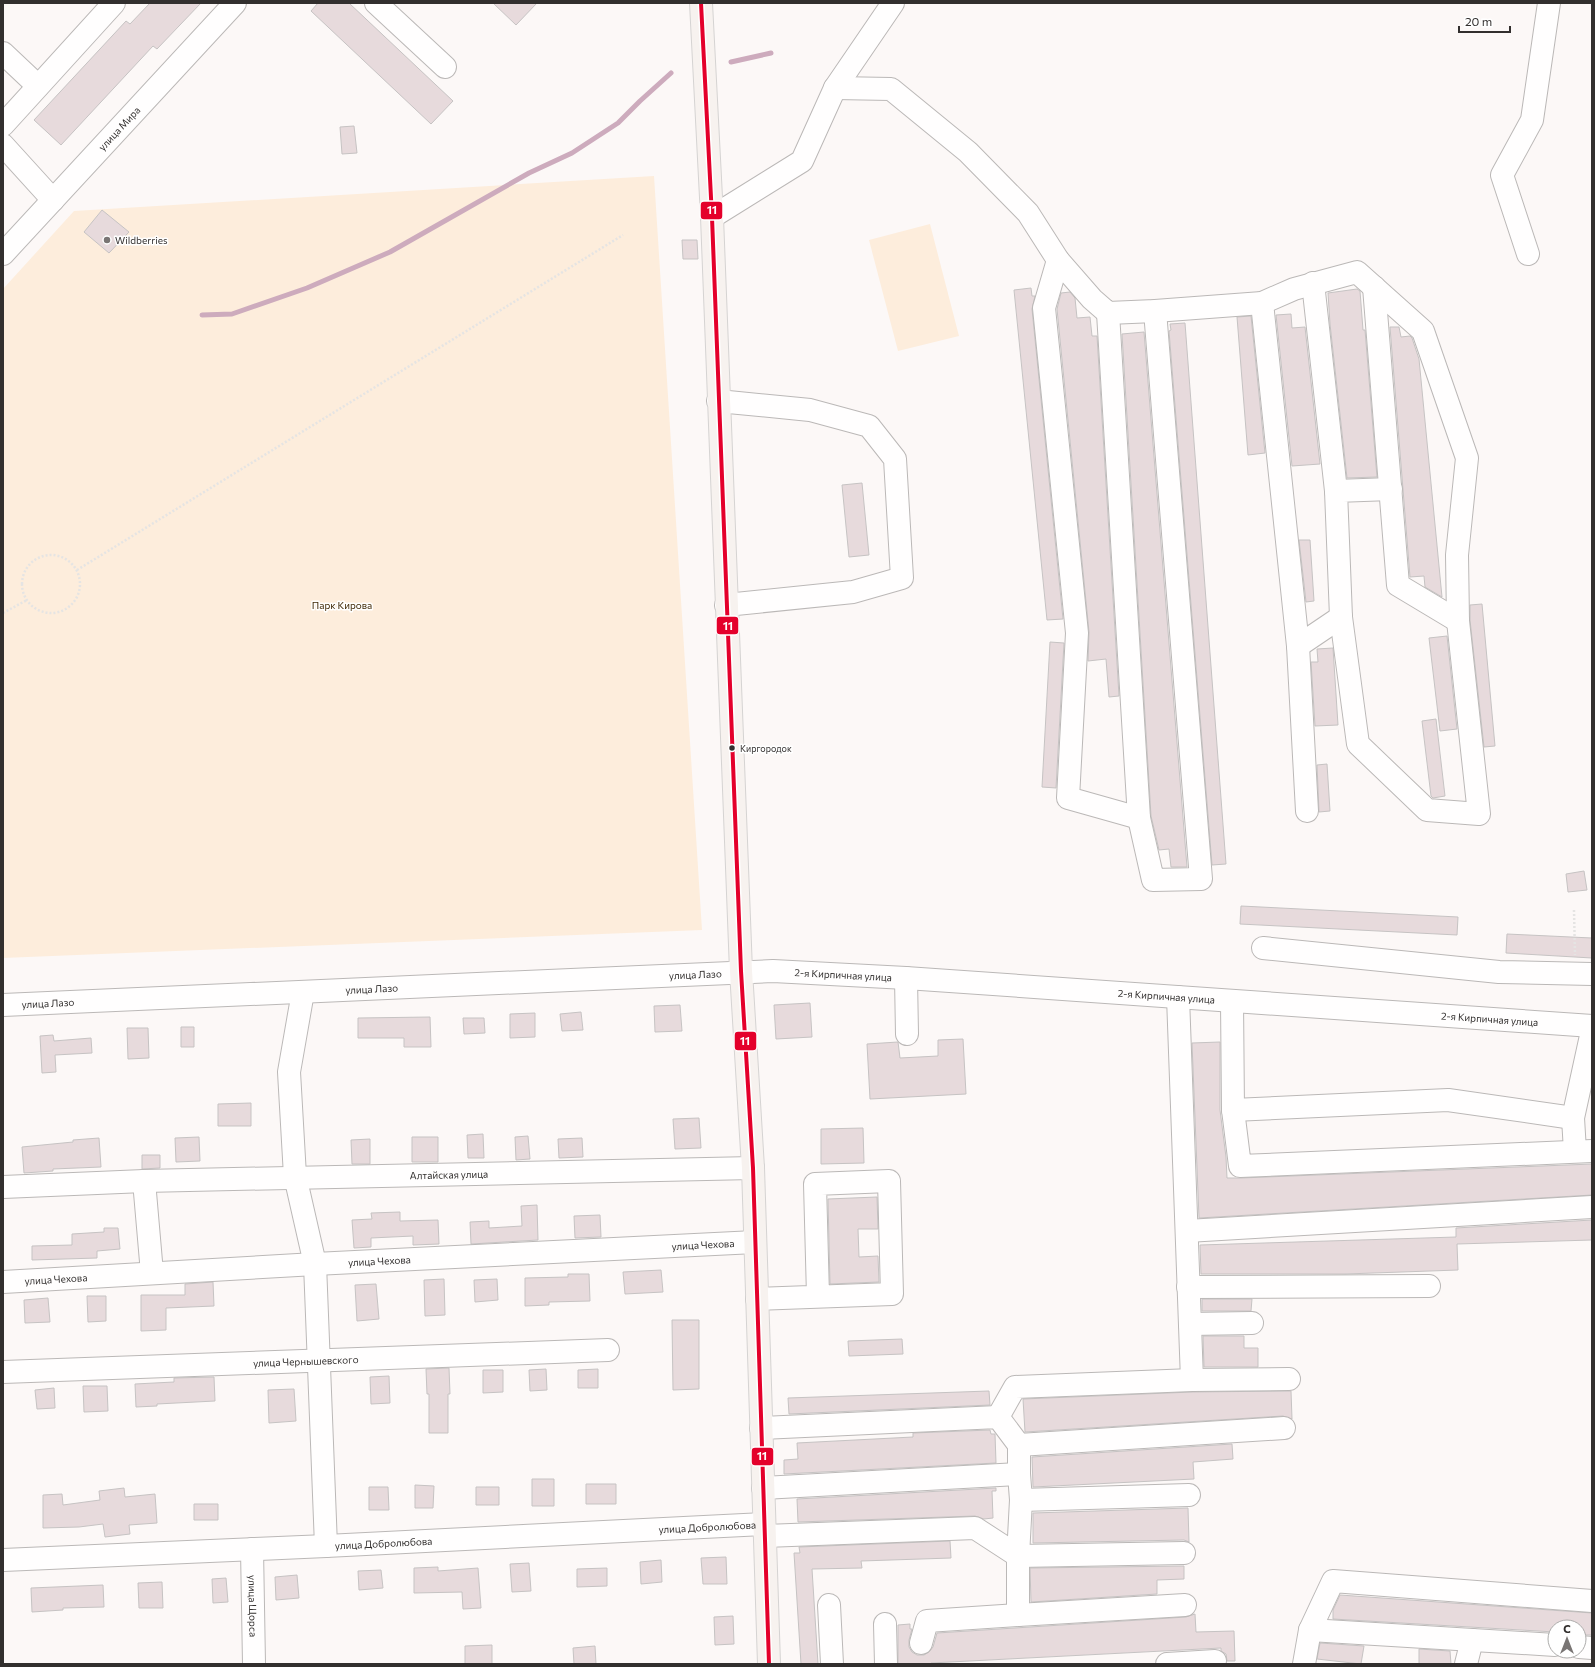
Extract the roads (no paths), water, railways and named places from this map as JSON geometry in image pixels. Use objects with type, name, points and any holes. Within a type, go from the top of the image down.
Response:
[{"type":"main road","points":[[701,3],[712,217],[741,971],[753,1168],[769,1664]]},
{"type":"street","points":[[3,125],[114,3]]},
{"type":"street","name":"улица Мира","points":[[3,254],[235,3]]},
{"type":"street","points":[[376,3],[446,67]]},
{"type":"street","points":[[712,217],[802,161],[835,88],[893,3]]},
{"type":"street","points":[[1528,254],[1502,174],[1532,120],[1549,3]]},
{"type":"street","points":[[3,54],[38,86]]},
{"type":"street","points":[[835,88],[891,89],[968,152],[1028,213],[1058,260],[1092,299],[1108,313],[1155,311],[1262,302],[1294,288],[1313,283],[1357,272],[1423,331],[1467,458],[1457,555],[1458,621],[1479,814],[1427,810],[1358,744],[1341,617],[1336,491],[1313,283]]},
{"type":"street","points":[[3,145],[54,200]]},
{"type":"street","points":[[1058,260],[1044,308],[1077,633],[1068,798],[1139,818]]},
{"type":"street","points":[[1374,287],[1398,585],[1458,621]]},
{"type":"street","points":[[1262,302],[1298,646],[1307,811]]},
{"type":"street","points":[[1108,313],[1139,818],[1153,880],[1201,879],[1155,311]]},
{"type":"street","points":[[718,401],[810,410],[869,426],[895,458],[902,578],[853,592],[726,605]]},
{"type":"street","points":[[1336,491],[1391,489]]},
{"type":"street","points":[[1298,646],[1341,617]]},
{"type":"street","points":[[1263,948],[1499,972],[1583,974]]},
{"type":"street","name":"2-я Кирпичная улица","points":[[741,971],[773,971],[906,978],[1592,1026]]},
{"type":"street","name":"улица Лазо","points":[[3,1006],[741,971]]},
{"type":"street","points":[[906,978],[907,1034]]},
{"type":"street","points":[[303,992],[289,1072],[295,1176],[315,1264],[326,1546]]},
{"type":"street","points":[[1178,997],[1192,1380]]},
{"type":"street","points":[[1232,1001],[1233,1110],[1240,1166],[1584,1151],[1573,1118],[1592,1031]]},
{"type":"street","points":[[1233,1110],[1448,1100],[1573,1118]]},
{"type":"street","name":"Алтайская улица","points":[[3,1187],[295,1176],[753,1168]]},
{"type":"street","points":[[144,1181],[152,1273]]},
{"type":"street","points":[[758,1299],[892,1294],[889,1181],[815,1184],[818,1296]]},
{"type":"street","points":[[1186,1231],[1592,1207]]},
{"type":"street","name":"улица Чехова","points":[[3,1282],[315,1264],[755,1242]]},
{"type":"street","points":[[1188,1287],[1428,1286]]},
{"type":"street","points":[[1190,1324],[1252,1323]]},
{"type":"street","name":"улица Чернышевского","points":[[3,1372],[608,1350]]},
{"type":"street","points":[[998,1417],[1015,1387],[1192,1380],[1289,1379]]},
{"type":"street","points":[[761,1428],[998,1417]]},
{"type":"street","points":[[998,1417],[1019,1445],[1021,1500],[1018,1556],[1018,1615]]},
{"type":"street","points":[[1019,1445],[1284,1428]]},
{"type":"street","points":[[763,1488],[1019,1474]]},
{"type":"street","points":[[1021,1500],[1189,1495]]},
{"type":"street","name":"улица Добролюбова","points":[[3,1560],[326,1546],[764,1530],[975,1528],[1018,1556]]},
{"type":"street","name":"улица Щорса","points":[[252,1549],[254,1664]]},
{"type":"street","points":[[1018,1556],[1184,1553]]},
{"type":"street","points":[[1304,1664],[1310,1630],[1334,1581],[1592,1601]]},
{"type":"street","points":[[829,1605],[832,1664]]},
{"type":"street","points":[[921,1643],[926,1621],[1185,1605]]},
{"type":"street","points":[[885,1624],[886,1664]]},
{"type":"street","points":[[1310,1630],[1547,1645]]},
{"type":"street","points":[[1466,1664],[1472,1640]]},
{"type":"street","points":[[1167,1664],[1215,1661]]},
{"type":"waterway","points":[[731,62],[771,53]]},
{"type":"waterway","points":[[202,315],[232,314],[307,288],[390,252],[529,173],[572,153],[618,123],[671,73]]},
{"type":"place","name":"Wildberries","points":[[107,240]]},
{"type":"place","name":"Киргородок","points":[[732,748]]},
{"type":"park label","name":"Парк Кирова","points":[[342,605]]}]
